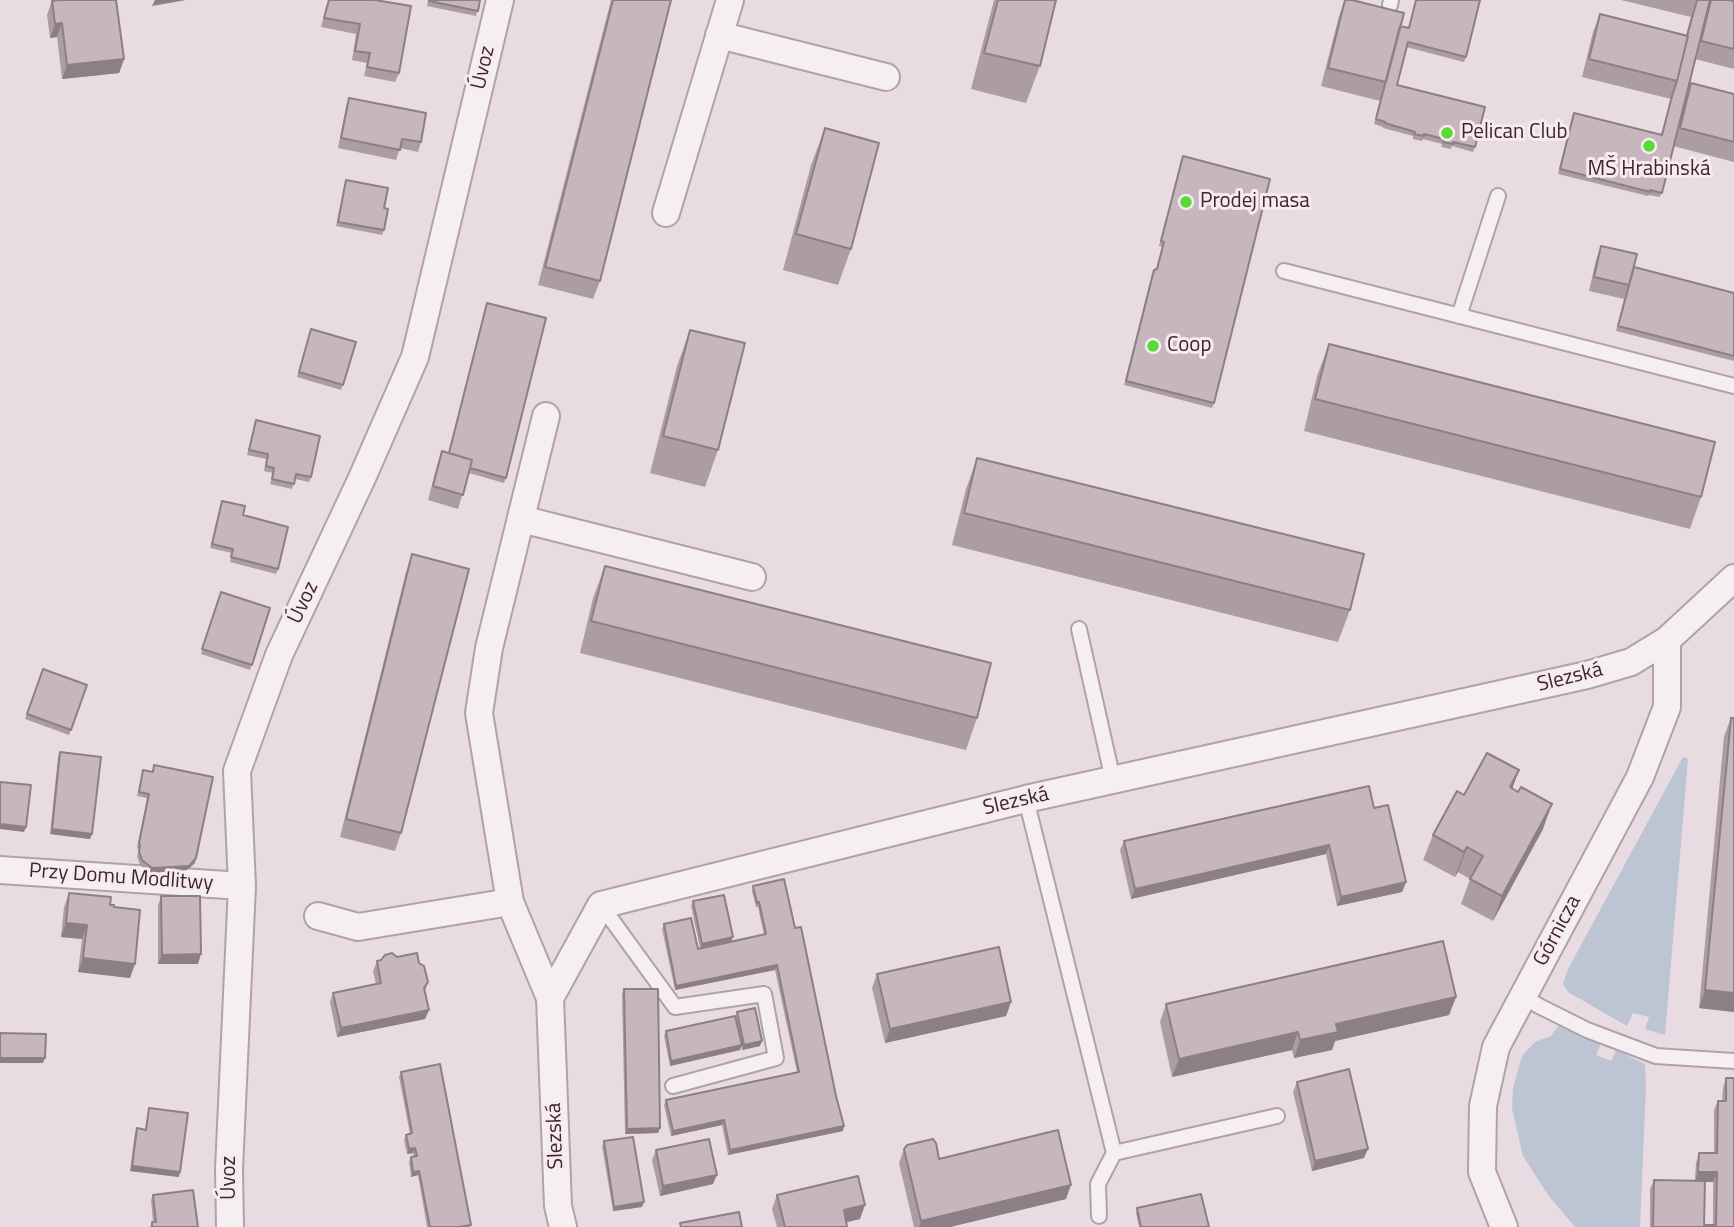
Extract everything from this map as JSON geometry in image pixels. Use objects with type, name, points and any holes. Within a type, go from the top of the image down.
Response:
[{"type":"street","name":"Úvoz","points":[[230,1227],[229,1169],[242,886],[237,772],[279,655],[415,357],[500,0]]},
{"type":"street","points":[[666,213],[730,0]]},
{"type":"street","points":[[719,35],[886,78]]},
{"type":"street","points":[[546,416],[489,648],[479,713],[510,902],[550,998]]},
{"type":"street","points":[[521,519],[752,577]]},
{"type":"street","name":"Slezská","points":[[601,905],[1026,799],[1587,675],[1631,662],[1667,640],[1734,578]]},
{"type":"street","name":"Górnicza","points":[[1504,1227],[1482,1172],[1483,1106],[1496,1047],[1640,777],[1667,707],[1667,640]]},
{"type":"street","name":"Przy Domu Modlitwy","points":[[0,870],[242,886]]},
{"type":"street","points":[[318,916],[358,928],[510,902]]},
{"type":"street","points":[[550,998],[601,905]]},
{"type":"street","name":"Slezská","points":[[550,998],[556,1220]]},
{"type":"lane","points":[[1459,316],[1498,196]]},
{"type":"lane","points":[[1284,271],[1734,386]]},
{"type":"lane","points":[[1079,629],[1113,780]]},
{"type":"lane","points":[[1026,799],[1114,1153],[1098,1184],[1099,1216]]},
{"type":"lane","points":[[601,905],[675,1007],[764,994],[776,1058],[673,1086]]},
{"type":"lane","points":[[1523,996],[1587,1030],[1656,1056],[1734,1061]]},
{"type":"lane","points":[[1114,1153],[1277,1116]]},
{"type":"shaded area","points":[[1683,757],[1688,759],[1665,1035],[1645,1029],[1649,1017],[1633,1013],[1627,1026],[1568,992],[1563,984],[1568,969]]},
{"type":"shaded area","points":[[1559,1025],[1601,1044],[1596,1055],[1611,1061],[1616,1050],[1645,1064],[1640,1227],[1575,1227],[1548,1195],[1523,1156],[1512,1109],[1513,1088],[1522,1056],[1535,1042],[1551,1036]]},
{"type":"building","points":[[116,0],[124,59],[67,65],[62,23],[55,24],[52,1]]},
{"type":"building","points":[[329,0],[375,0],[411,6],[399,73],[367,67],[370,53],[355,51],[360,24],[324,18]]},
{"type":"building","points":[[429,0],[480,0],[478,11]]},
{"type":"building","points":[[613,0],[671,0],[600,281],[545,267]]},
{"type":"building","points":[[998,0],[1056,0],[1040,66],[984,53]]},
{"type":"building","points":[[1345,0],[1404,13],[1386,82],[1328,68]]},
{"type":"building","points":[[1416,0],[1480,0],[1466,57],[1408,42],[1397,85],[1485,107],[1475,147],[1414,134],[1415,132],[1376,119],[1400,26],[1409,28]]},
{"type":"building","points":[[1697,0],[1710,0],[1662,193],[1560,169],[1574,113],[1662,135]]},
{"type":"building","points":[[1711,0],[1734,1],[1734,49],[1701,41]]},
{"type":"building","points":[[1600,14],[1688,36],[1677,81],[1589,59]]},
{"type":"building","points":[[1691,83],[1734,94],[1734,142],[1680,128]]},
{"type":"building","points":[[349,98],[426,113],[421,142],[402,139],[400,150],[341,138]]},
{"type":"building","points":[[825,128],[879,143],[851,249],[796,234]]},
{"type":"building","points":[[1183,156],[1270,179],[1214,403],[1126,381],[1154,270],[1157,269],[1164,242],[1161,241]]},
{"type":"building","points":[[346,180],[388,188],[384,230],[338,222]]},
{"type":"building","points":[[1601,246],[1637,254],[1629,285],[1594,277]]},
{"type":"building","points":[[1634,267],[1734,293],[1734,356],[1618,326]]},
{"type":"building","points":[[487,303],[546,318],[506,478],[470,468],[472,460],[449,453]]},
{"type":"building","points":[[311,329],[356,342],[343,385],[299,372]]},
{"type":"building","points":[[690,330],[745,343],[718,450],[663,436]]},
{"type":"building","points":[[1329,344],[1715,442],[1701,497],[1315,399]]},
{"type":"building","points":[[256,420],[320,436],[311,477],[296,474],[294,484],[272,479],[274,468],[266,466],[268,454],[249,450]]},
{"type":"building","points":[[442,451],[472,460],[463,495],[433,486]]},
{"type":"building","points":[[977,458],[1364,554],[1350,610],[964,513]]},
{"type":"building","points":[[222,501],[245,506],[243,515],[288,527],[278,569],[231,557],[233,549],[212,544]]},
{"type":"building","points":[[412,554],[469,569],[401,833],[346,819]]},
{"type":"building","points":[[605,566],[991,663],[977,718],[591,621]]},
{"type":"building","points":[[221,592],[270,608],[252,665],[202,649]]},
{"type":"building","points":[[43,669],[87,685],[71,730],[27,714]]},
{"type":"building","points":[[1731,718],[1734,718],[1734,993],[1705,990]]},
{"type":"building","points":[[60,752],[101,757],[92,834],[52,829]]},
{"type":"building","points":[[1487,753],[1519,770],[1510,787],[1518,792],[1521,787],[1552,804],[1502,896],[1470,879],[1483,856],[1467,847],[1464,852],[1433,835],[1457,791],[1464,795]]},
{"type":"building","points":[[154,765],[213,777],[196,858],[189,866],[152,868],[142,860],[139,843],[149,794],[139,792],[143,770],[153,772]]},
{"type":"building","points":[[0,782],[31,785],[26,827],[0,824]]},
{"type":"building","points":[[1369,786],[1374,808],[1388,805],[1406,882],[1341,897],[1329,845],[1135,889],[1124,841]]},
{"type":"building","points":[[784,879],[795,928],[801,927],[844,1126],[730,1150],[724,1120],[673,1131],[666,1100],[799,1072],[777,965],[676,986],[664,924],[691,918],[698,949],[766,934],[753,886]]},
{"type":"building","points":[[69,893],[111,897],[110,905],[114,907],[140,910],[135,964],[83,958],[87,925],[66,923]]},
{"type":"building","points":[[724,895],[733,937],[702,944],[693,901]]},
{"type":"building","points":[[161,896],[200,896],[201,954],[162,955]]},
{"type":"building","points":[[1443,941],[1456,997],[1336,1024],[1338,1032],[1300,1040],[1298,1032],[1179,1059],[1166,1004]]},
{"type":"building","points":[[999,947],[1011,1002],[890,1029],[877,974]]},
{"type":"building","points":[[392,953],[397,957],[417,953],[428,982],[424,988],[429,1010],[341,1028],[333,993],[381,983],[377,961]]},
{"type":"building","points":[[624,989],[658,989],[660,1128],[627,1129]]},
{"type":"building","points":[[755,1008],[762,1041],[744,1045],[737,1012]]},
{"type":"building","points":[[735,1016],[742,1045],[671,1061],[666,1031]]},
{"type":"building","points":[[0,1033],[46,1034],[45,1058],[0,1058]]},
{"type":"building","points":[[440,1064],[471,1225],[459,1227],[430,1227],[419,1171],[413,1172],[411,1157],[417,1156],[415,1148],[409,1149],[406,1135],[412,1133],[401,1072]]},
{"type":"building","points":[[1349,1069],[1368,1149],[1315,1161],[1297,1082]]},
{"type":"building","points":[[1726,1078],[1734,1078],[1734,1227],[1653,1227],[1654,1180],[1705,1181],[1704,1225],[1716,1225],[1717,1172],[1698,1172],[1699,1153],[1717,1153],[1718,1101],[1726,1101]]},
{"type":"building","points":[[149,1108],[188,1113],[180,1172],[132,1166],[137,1128],[146,1130]]},
{"type":"building","points":[[1058,1130],[1071,1185],[921,1221],[904,1149],[907,1145],[933,1139],[939,1159]]},
{"type":"building","points":[[633,1137],[644,1202],[614,1207],[604,1141]]},
{"type":"building","points":[[709,1139],[717,1175],[663,1186],[656,1150]]},
{"type":"building","points":[[858,1176],[865,1205],[844,1210],[847,1227],[785,1227],[777,1195]]},
{"type":"building","points":[[193,1190],[198,1227],[152,1227],[152,1222],[156,1222],[153,1195]]},
{"type":"building","points":[[1201,1194],[1209,1227],[1141,1227],[1137,1208]]},
{"type":"building","points":[[739,1212],[742,1227],[681,1227],[680,1223]]},
{"type":"place","name":"Pelican Club","points":[[1447,133]]},
{"type":"place","name":"MŠ Hrabinská","points":[[1649,146]]},
{"type":"place","name":"Prodej masa","points":[[1186,202]]},
{"type":"place","name":"Coop","points":[[1153,346]]}]
